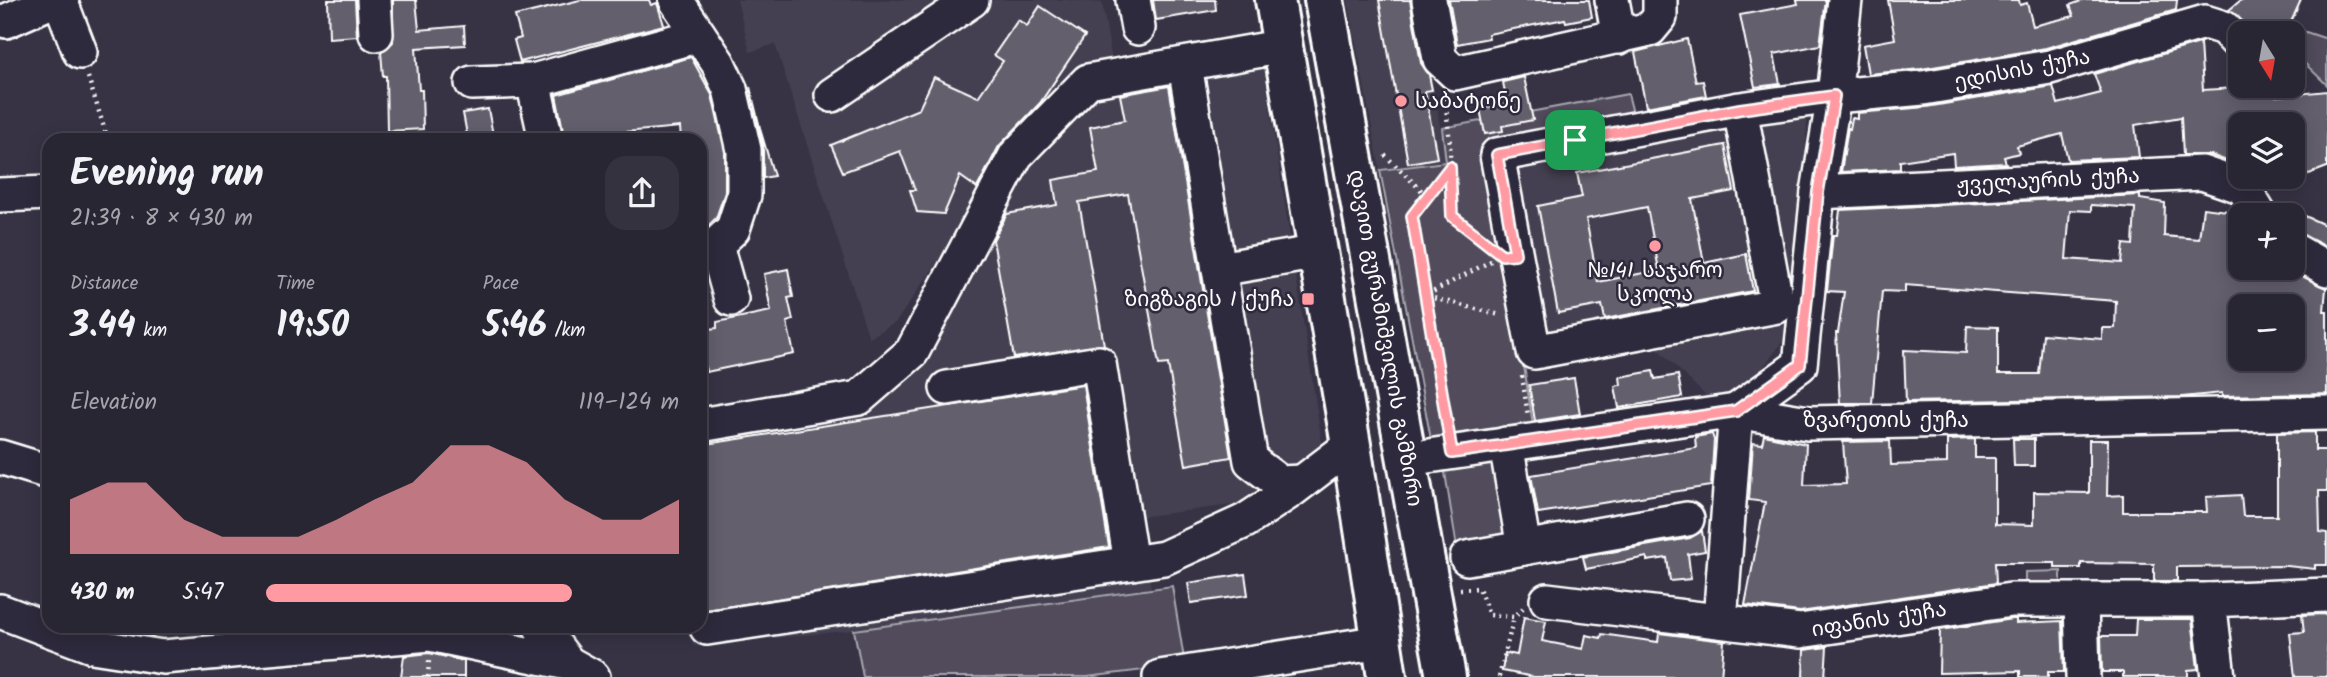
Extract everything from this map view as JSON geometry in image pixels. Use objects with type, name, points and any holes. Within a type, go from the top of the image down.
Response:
[{"type":"main road","points":[[1275,0],[1351,445],[1384,660],[1438,633]]},
{"type":"main road","name":"დავით გურამიშვილის გამზირი","points":[[1324,0],[1446,677]]},
{"type":"street","points":[[6,21],[54,0]]},
{"type":"street","points":[[60,0],[80,52]]},
{"type":"street","points":[[374,0],[376,34]]},
{"type":"street","points":[[676,0],[718,63],[730,89],[744,150],[744,195],[733,229],[708,246],[731,299]]},
{"type":"street","points":[[832,95],[972,0]]},
{"type":"street","points":[[1429,0],[1440,59],[1455,73],[1650,29],[1660,18],[1660,0]]},
{"type":"street","points":[[1612,0],[1619,37]]},
{"type":"street","points":[[1720,621],[1736,411],[1800,365],[1818,192],[1834,96],[1845,0]]},
{"type":"street","name":"ედისის ქუჩა","points":[[1509,255],[1497,155],[1740,109],[1834,96],[1923,88],[2050,67],[2205,22],[2224,28],[2228,32]]},
{"type":"street","points":[[472,83],[533,80],[699,35]]},
{"type":"street","points":[[707,424],[859,398],[912,352],[1016,155],[1088,81],[1284,46]]},
{"type":"street","points":[[1185,65],[1251,461],[1280,483],[1303,482]]},
{"type":"street","points":[[533,80],[544,133]]},
{"type":"street","points":[[1509,255],[1534,352],[1777,306],[1740,109]]},
{"type":"street","name":"ჟველაურის ქუჩა","points":[[1818,192],[2202,173],[2243,187],[2253,203]]},
{"type":"street","points":[[0,195],[42,193]]},
{"type":"street","points":[[1219,269],[1319,252]]},
{"type":"street","points":[[2305,256],[2327,269]]},
{"type":"street","points":[[947,388],[1099,363],[1132,563]]},
{"type":"street","name":"ზვარეთის ქუჩა","points":[[1408,459],[1736,411],[1808,423],[2327,414]]},
{"type":"street","points":[[1506,444],[1524,548]]},
{"type":"street","points":[[707,628],[1164,558],[1245,522],[1351,445]]},
{"type":"street","points":[[0,457],[42,470]]},
{"type":"street","points":[[1467,558],[1687,519]]},
{"type":"street","name":"იფანის ქუჩა","points":[[1547,600],[1800,632],[2011,600],[2209,600],[2327,595]]},
{"type":"street","points":[[2209,600],[2218,677]]},
{"type":"street","points":[[2081,601],[2083,677]]},
{"type":"street","points":[[0,611],[42,627]]},
{"type":"street","points":[[58,633],[92,646],[163,657],[430,634],[580,670]]},
{"type":"street","points":[[546,633],[580,670]]},
{"type":"street","points":[[1161,677],[1384,660]]},
{"type":"path","points":[[80,52],[106,133]]},
{"type":"path","points":[[1425,296],[1509,255],[1452,216],[1450,143],[1440,59]]},
{"type":"path","points":[[1385,155],[1427,196]]},
{"type":"path","points":[[1450,167],[1412,216],[1452,453]]},
{"type":"path","points":[[1425,296],[1513,319]]},
{"type":"path","points":[[1459,589],[1479,588],[1489,615],[1514,617]]},
{"type":"path","points":[[1499,677],[1514,617],[1531,600],[1547,600]]},
{"type":"shaded area","points":[[737,0],[1068,0],[1102,3],[1113,67],[1026,133],[896,322],[869,338],[775,44],[750,52]]},
{"type":"shaded area","points":[[1348,0],[1419,0],[1446,162],[1380,170]]},
{"type":"shaded area","points":[[2305,32],[2327,39],[2327,85],[2305,64]]},
{"type":"shaded area","points":[[1262,57],[1324,456],[1240,504],[1138,517],[1151,588],[854,630],[694,646],[691,633],[707,633],[707,437],[864,410],[1018,179],[1070,120],[1114,83]]},
{"type":"shaded area","points":[[1628,94],[1635,121],[1491,150],[1534,431],[1432,445],[1380,170],[1446,162],[1442,128]]},
{"type":"shaded area","name":"№141 საჯარო სკოლა","points":[[1808,107],[1794,327],[1747,388],[1710,400],[1657,348],[1524,371],[1494,164]]},
{"type":"shaded area","points":[[1488,454],[1504,474],[1515,544],[1458,554],[1443,460]]},
{"type":"shaded area","points":[[2061,571],[2061,587],[2025,587],[2025,572]]},
{"type":"shaded area","points":[[1172,586],[1185,665],[1087,677],[863,677],[854,630]]},
{"type":"building","points":[[328,0],[355,0],[357,36],[329,38]]},
{"type":"building","points":[[393,0],[416,0],[419,30],[464,26],[465,45],[416,48],[419,90],[422,90],[423,129],[387,131],[386,76],[383,76],[381,52],[393,42]]},
{"type":"building","points":[[580,0],[649,0],[651,5],[657,3],[664,25],[520,62],[514,40],[521,38],[515,16]]},
{"type":"building","points":[[1153,0],[1215,0],[1216,10],[1156,20]]},
{"type":"building","points":[[1379,0],[1410,0],[1421,63],[1429,75],[1432,90],[1425,91],[1437,158],[1408,163]]},
{"type":"building","points":[[1449,0],[1589,0],[1592,17],[1566,22],[1565,19],[1488,34],[1489,38],[1457,44]]},
{"type":"building","points":[[1797,0],[1826,0],[1820,45],[1774,54],[1780,84],[1755,87],[1740,15],[1798,4]]},
{"type":"building","points":[[1888,0],[2019,0],[2020,5],[2027,3],[2033,26],[2074,16],[2070,5],[2084,0],[2177,0],[2176,10],[2046,48],[1921,69],[1868,74],[1863,45],[1895,39]]},
{"type":"building","points":[[2241,0],[2301,0],[2291,21],[2241,21],[2229,10]]},
{"type":"building","points":[[1040,6],[1085,36],[1040,103],[999,146],[977,188],[960,176],[944,214],[917,212],[910,190],[915,190],[900,151],[843,172],[831,145],[919,109],[934,77],[978,97],[1003,61],[994,55],[1018,20],[1027,26]]},
{"type":"building","points":[[1687,39],[1696,82],[1703,81],[1706,96],[1646,107],[1635,52]]},
{"type":"building","points":[[2200,43],[2203,90],[2228,88],[2228,98],[2305,98],[2305,93],[2327,91],[2327,167],[2305,176],[2305,112],[2228,112],[2228,161],[2211,155],[2183,155],[2181,117],[2135,125],[2139,157],[2068,160],[2062,134],[2017,146],[2019,153],[2004,157],[2006,163],[1954,166],[1953,153],[1900,161],[1900,169],[1841,172],[1848,128],[1850,129],[1852,118],[1857,119],[1857,113],[1926,107],[2053,86],[2058,104],[2101,93],[2094,74]]},
{"type":"building","points":[[691,57],[712,95],[725,152],[725,192],[716,218],[707,227],[707,133],[680,133],[680,127],[625,133],[564,133],[556,95]]},
{"type":"building","points":[[1524,77],[1533,120],[1502,126],[1503,131],[1485,134],[1480,109],[1507,104],[1503,82]]},
{"type":"building","points":[[1169,86],[1231,457],[1186,465],[1168,364],[1159,365],[1128,194],[1079,202],[1104,345],[1014,358],[993,240],[1007,214],[1057,205],[1053,180],[1098,172],[1090,127],[1125,120],[1120,95]]},
{"type":"building","points":[[750,87],[774,176],[763,178],[763,146]]},
{"type":"building","points":[[488,109],[493,133],[467,133],[463,113]]},
{"type":"building","points":[[1725,145],[1734,191],[1692,199],[1704,263],[1746,254],[1753,291],[1605,319],[1602,305],[1558,313],[1538,206],[1582,197],[1577,173]],"holes":[[[1647,207],[1659,270],[1598,282],[1586,219]]]},
{"type":"building","points":[[2140,195],[2140,199],[2165,203],[2164,236],[2199,239],[2203,208],[2228,211],[2228,280],[2305,280],[2305,278],[2326,288],[2324,311],[2327,311],[2327,394],[2222,396],[2222,393],[2182,397],[1906,402],[1904,350],[1966,353],[1967,326],[1998,327],[1998,374],[2039,374],[2043,334],[2102,339],[2102,328],[2115,328],[2116,301],[1905,285],[1905,292],[1882,291],[1872,403],[1840,403],[1836,333],[1844,292],[1827,291],[1833,235],[1837,235],[1840,210]],"holes":[[[2091,205],[2135,208],[2133,245],[2124,244],[2122,263],[2066,259],[2070,210],[2091,211]]]},
{"type":"building","points":[[2305,216],[2327,226],[2327,247],[2305,236]]},
{"type":"building","points":[[788,269],[793,297],[788,298],[793,320],[787,322],[794,354],[707,372],[707,329],[717,328],[717,322],[771,311],[764,274]]},
{"type":"building","points":[[1653,371],[1655,379],[1678,375],[1682,397],[1619,408],[1615,386],[1621,385],[1620,377]]},
{"type":"building","points":[[1574,378],[1580,414],[1535,421],[1529,385]]},
{"type":"building","points":[[1083,385],[1109,547],[707,610],[707,444]]},
{"type":"building","points":[[2315,432],[2315,450],[2327,450],[2327,491],[2319,491],[2320,532],[2327,533],[2327,565],[2315,565],[2315,569],[2287,566],[2177,567],[2177,581],[2154,581],[2154,564],[2081,563],[2081,568],[2055,568],[2055,563],[1995,563],[1996,583],[1800,612],[1745,605],[1765,502],[1749,500],[1753,443],[1762,444],[1764,435],[1806,444],[1804,485],[1846,484],[1843,442],[1890,441],[1891,465],[1947,463],[1947,440],[1975,439],[1975,458],[1995,458],[1995,524],[2034,525],[2034,492],[2089,493],[2089,440],[2108,440],[2107,496],[2123,495],[2123,512],[2207,512],[2206,497],[2241,495],[2243,516],[2277,516],[2277,433]]},
{"type":"building","points":[[1712,434],[1714,440],[1711,486],[1538,513],[1531,475],[1696,448],[1695,437]]},
{"type":"building","points":[[2013,439],[2034,439],[2034,466],[2014,466]]},
{"type":"building","points":[[1702,531],[1705,551],[1688,554],[1691,579],[1670,581],[1667,558],[1647,561],[1647,557],[1586,569],[1583,557],[1690,538]]},
{"type":"building","points":[[1245,574],[1248,595],[1191,603],[1188,583]]},
{"type":"building","points":[[2302,615],[2327,616],[2327,677],[2295,677],[2290,633],[2304,632]]},
{"type":"building","points":[[1524,617],[1546,621],[1542,641],[1583,649],[1586,635],[1601,638],[1602,634],[1658,642],[1659,633],[1724,641],[1721,677],[1534,677],[1502,671],[1505,653],[1517,655]]},
{"type":"building","points":[[2016,619],[2016,623],[2062,621],[2064,672],[2048,672],[2048,677],[2020,677],[2020,671],[1939,673],[1940,630]]},
{"type":"building","points":[[2136,619],[2192,619],[2198,669],[2188,670],[2188,677],[2123,677],[2123,672],[2102,672],[2101,636],[2135,636]]},
{"type":"building","points":[[1827,647],[1825,677],[1803,677],[1804,650]]},
{"type":"building","points":[[429,653],[464,661],[464,677],[401,677],[404,656]]},
{"type":"place","name":"საბატონე","points":[[1401,101]]},
{"type":"place","name":"№141 საჯარო სკოლა","points":[[1655,246]]},
{"type":"place","name":"ზიგზაგის I ქუჩა","points":[[1308,299]]},
{"type":"route","points":[[1834,96],[1818,192],[1800,365],[1736,411],[1452,453],[1412,216],[1450,167],[1452,216],[1502,255],[1515,254],[1497,155],[1575,140],[1740,109],[1834,96]]}]
